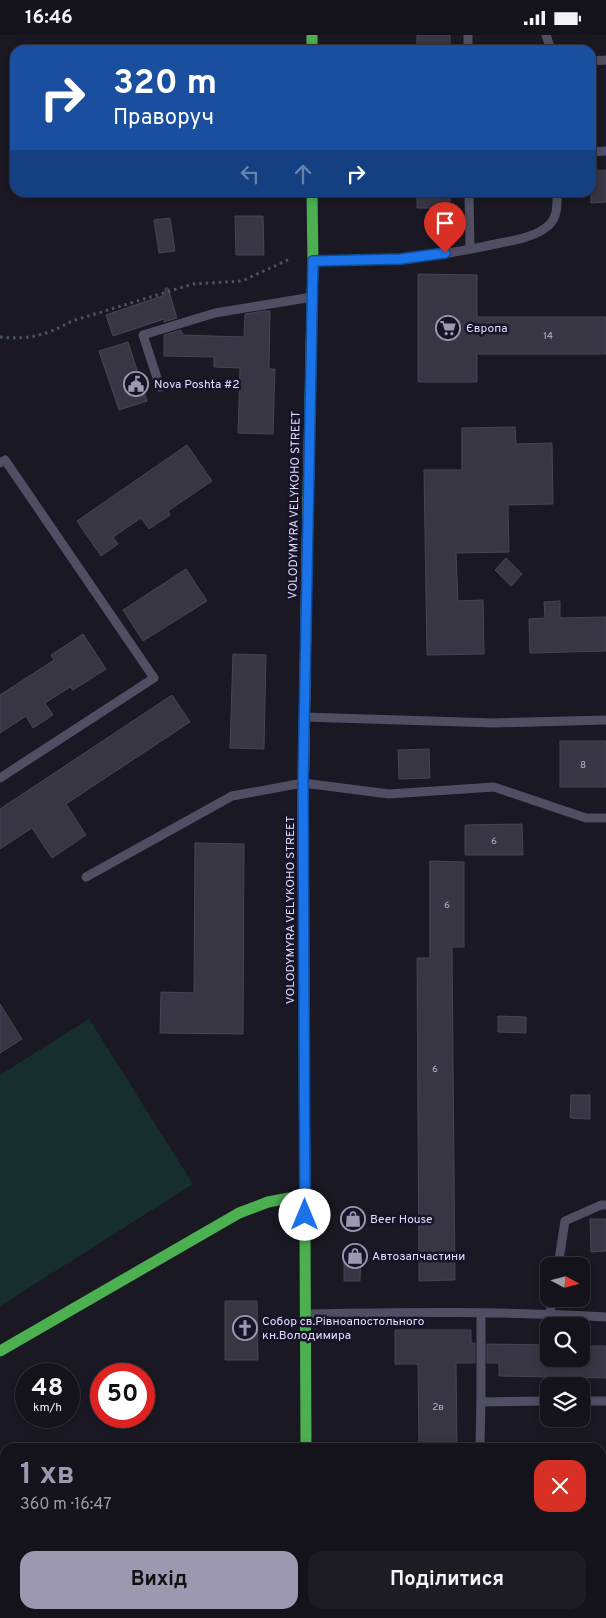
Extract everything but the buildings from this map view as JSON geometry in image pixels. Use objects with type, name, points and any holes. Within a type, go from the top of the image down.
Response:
[{"type":"main road","name":"VOLODYMYRA VELYKOHO STREET","points":[[306,1443],[303,783],[313,261],[312,197]]},
{"type":"main road","points":[[0,1351],[239,1213],[268,1202],[305,1195]]},
{"type":"lane","points":[[469,197],[470,249]]},
{"type":"lane","points":[[313,261],[401,259],[470,249],[527,237],[546,228],[550,224],[555,216],[557,197]]},
{"type":"lane","points":[[160,387],[143,335],[215,313],[312,297]]},
{"type":"lane","points":[[0,463],[5,460],[154,678],[0,778]]},
{"type":"lane","points":[[304,717],[494,723],[606,720]]},
{"type":"lane","points":[[86,877],[232,796],[303,783],[389,794],[494,787],[586,818],[606,818]]},
{"type":"lane","points":[[559,1257],[565,1221],[601,1205],[606,1205]]},
{"type":"lane","points":[[550,1314],[551,1307]]},
{"type":"lane","points":[[306,1314],[480,1313],[606,1317]]},
{"type":"lane","points":[[480,1313],[480,1443]]},
{"type":"lane","points":[[481,1402],[540,1401]]},
{"type":"lane","points":[[590,1401],[606,1401]]},
{"type":"path","points":[[0,337],[28,338],[41,335],[54,331],[72,321],[193,284],[242,281],[290,259]]},
{"type":"green space","points":[[89,1019],[193,1184],[0,1306],[0,1075]]},
{"type":"traffic: fast","points":[[312,35],[312,45]]},
{"type":"traffic: fast","points":[[308,498],[313,261],[312,197]]},
{"type":"traffic: fast","points":[[303,808],[306,1443]]},
{"type":"traffic: fast","points":[[0,1351],[239,1213],[268,1202],[305,1195]]},
{"type":"traffic: slow","points":[[303,808],[308,498]]},
{"type":"place","name":"Європа","points":[[448,328]]},
{"type":"place","name":"Nova Poshta #2","points":[[136,384]]},
{"type":"place","name":"Beer House","points":[[353,1219]]},
{"type":"place","name":"Автозапчастини","points":[[355,1256]]},
{"type":"place","name":"Собор св.Рівноапостольного кн.Володимира","points":[[245,1328]]},
{"type":"route","points":[[305,1215],[303,783],[313,261],[401,259],[445,253]]}]
